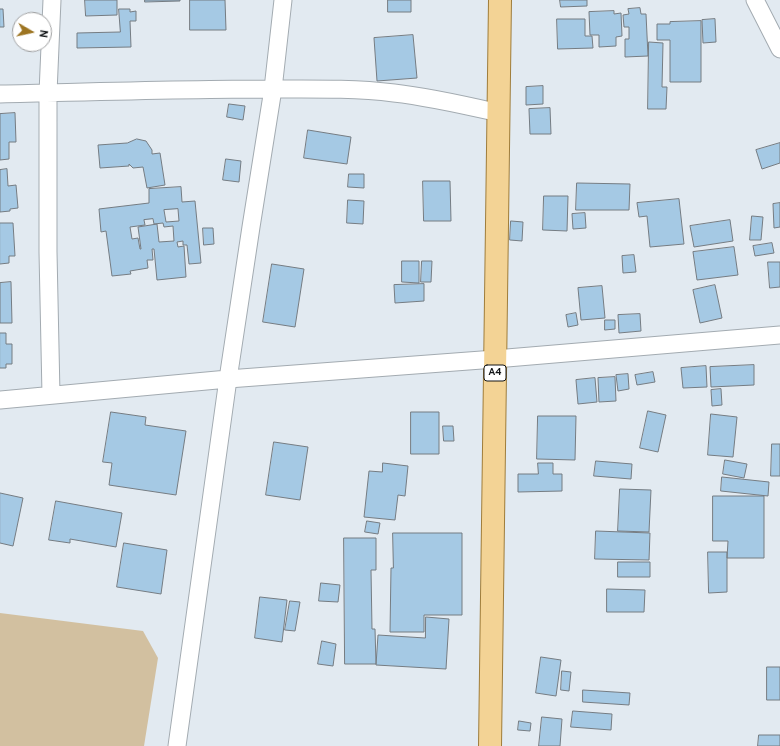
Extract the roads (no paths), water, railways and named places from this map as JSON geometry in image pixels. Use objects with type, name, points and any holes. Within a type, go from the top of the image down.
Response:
[{"type":"main road","name":"A4","points":[[490,746],[500,0]]},
{"type":"street","points":[[51,395],[48,252],[48,93],[52,0]]},
{"type":"street","points":[[177,746],[228,379],[273,89],[283,0]]},
{"type":"street","points":[[755,0],[780,49]]},
{"type":"street","points":[[0,94],[147,90],[344,90],[393,93],[457,103],[499,113]]},
{"type":"street","points":[[0,400],[228,379],[495,359],[780,335]]}]
